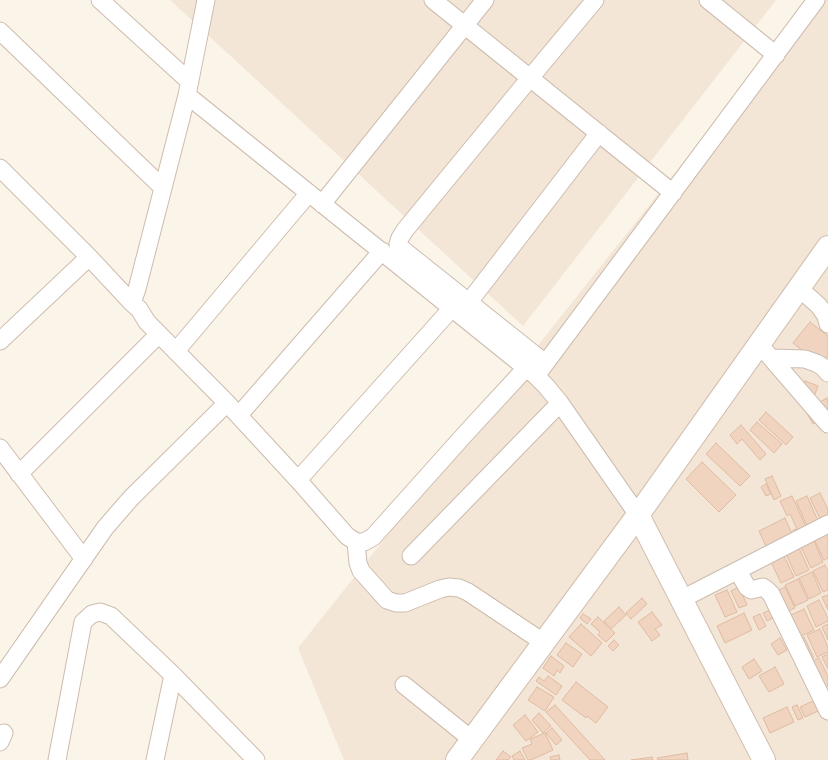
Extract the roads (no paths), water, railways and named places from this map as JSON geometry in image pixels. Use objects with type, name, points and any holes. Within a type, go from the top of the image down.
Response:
[{"type":"street","points":[[100,0],[189,89],[308,193],[452,308],[536,369]]},
{"type":"street","points":[[132,303],[137,289],[189,89],[206,0]]},
{"type":"street","points":[[433,0],[673,193]]},
{"type":"street","points":[[322,204],[485,0]]},
{"type":"street","points":[[595,0],[400,238],[398,244],[402,249],[469,302],[536,369],[546,386],[560,403],[638,515],[682,599],[759,758]]},
{"type":"street","points":[[708,0],[776,55]]},
{"type":"street","points":[[0,168],[139,309],[147,322],[233,409],[347,536],[356,542],[364,542],[373,537],[466,434],[536,369],[673,193],[816,0]]},
{"type":"street","points":[[0,31],[163,188]]},
{"type":"street","points":[[469,302],[599,133]]},
{"type":"street","points":[[176,351],[308,193]]},
{"type":"street","points":[[457,760],[638,515],[766,351],[799,288],[828,247]]},
{"type":"street","points":[[0,679],[105,528],[131,498],[233,409],[382,252]]},
{"type":"street","points":[[0,341],[89,257]]},
{"type":"street","points":[[799,288],[819,306],[826,316],[828,324]]},
{"type":"street","points":[[298,480],[452,308]]},
{"type":"street","points":[[19,474],[159,334]]},
{"type":"street","points":[[766,351],[826,364]]},
{"type":"street","points":[[766,351],[828,424]]},
{"type":"street","points":[[411,556],[560,403]]},
{"type":"street","points":[[0,448],[84,559]]},
{"type":"street","points":[[682,599],[828,524]]},
{"type":"street","points":[[356,542],[358,563],[361,571],[387,600],[396,603],[404,603],[440,589],[449,587],[459,588],[468,592],[543,642]]},
{"type":"street","points":[[738,571],[747,587],[752,590],[763,587],[771,594],[822,684],[828,711]]},
{"type":"street","points":[[57,760],[83,622],[92,614],[100,612],[111,616],[173,675],[256,760]]},
{"type":"street","points":[[156,760],[173,675]]},
{"type":"street","points":[[404,685],[472,739]]}]
